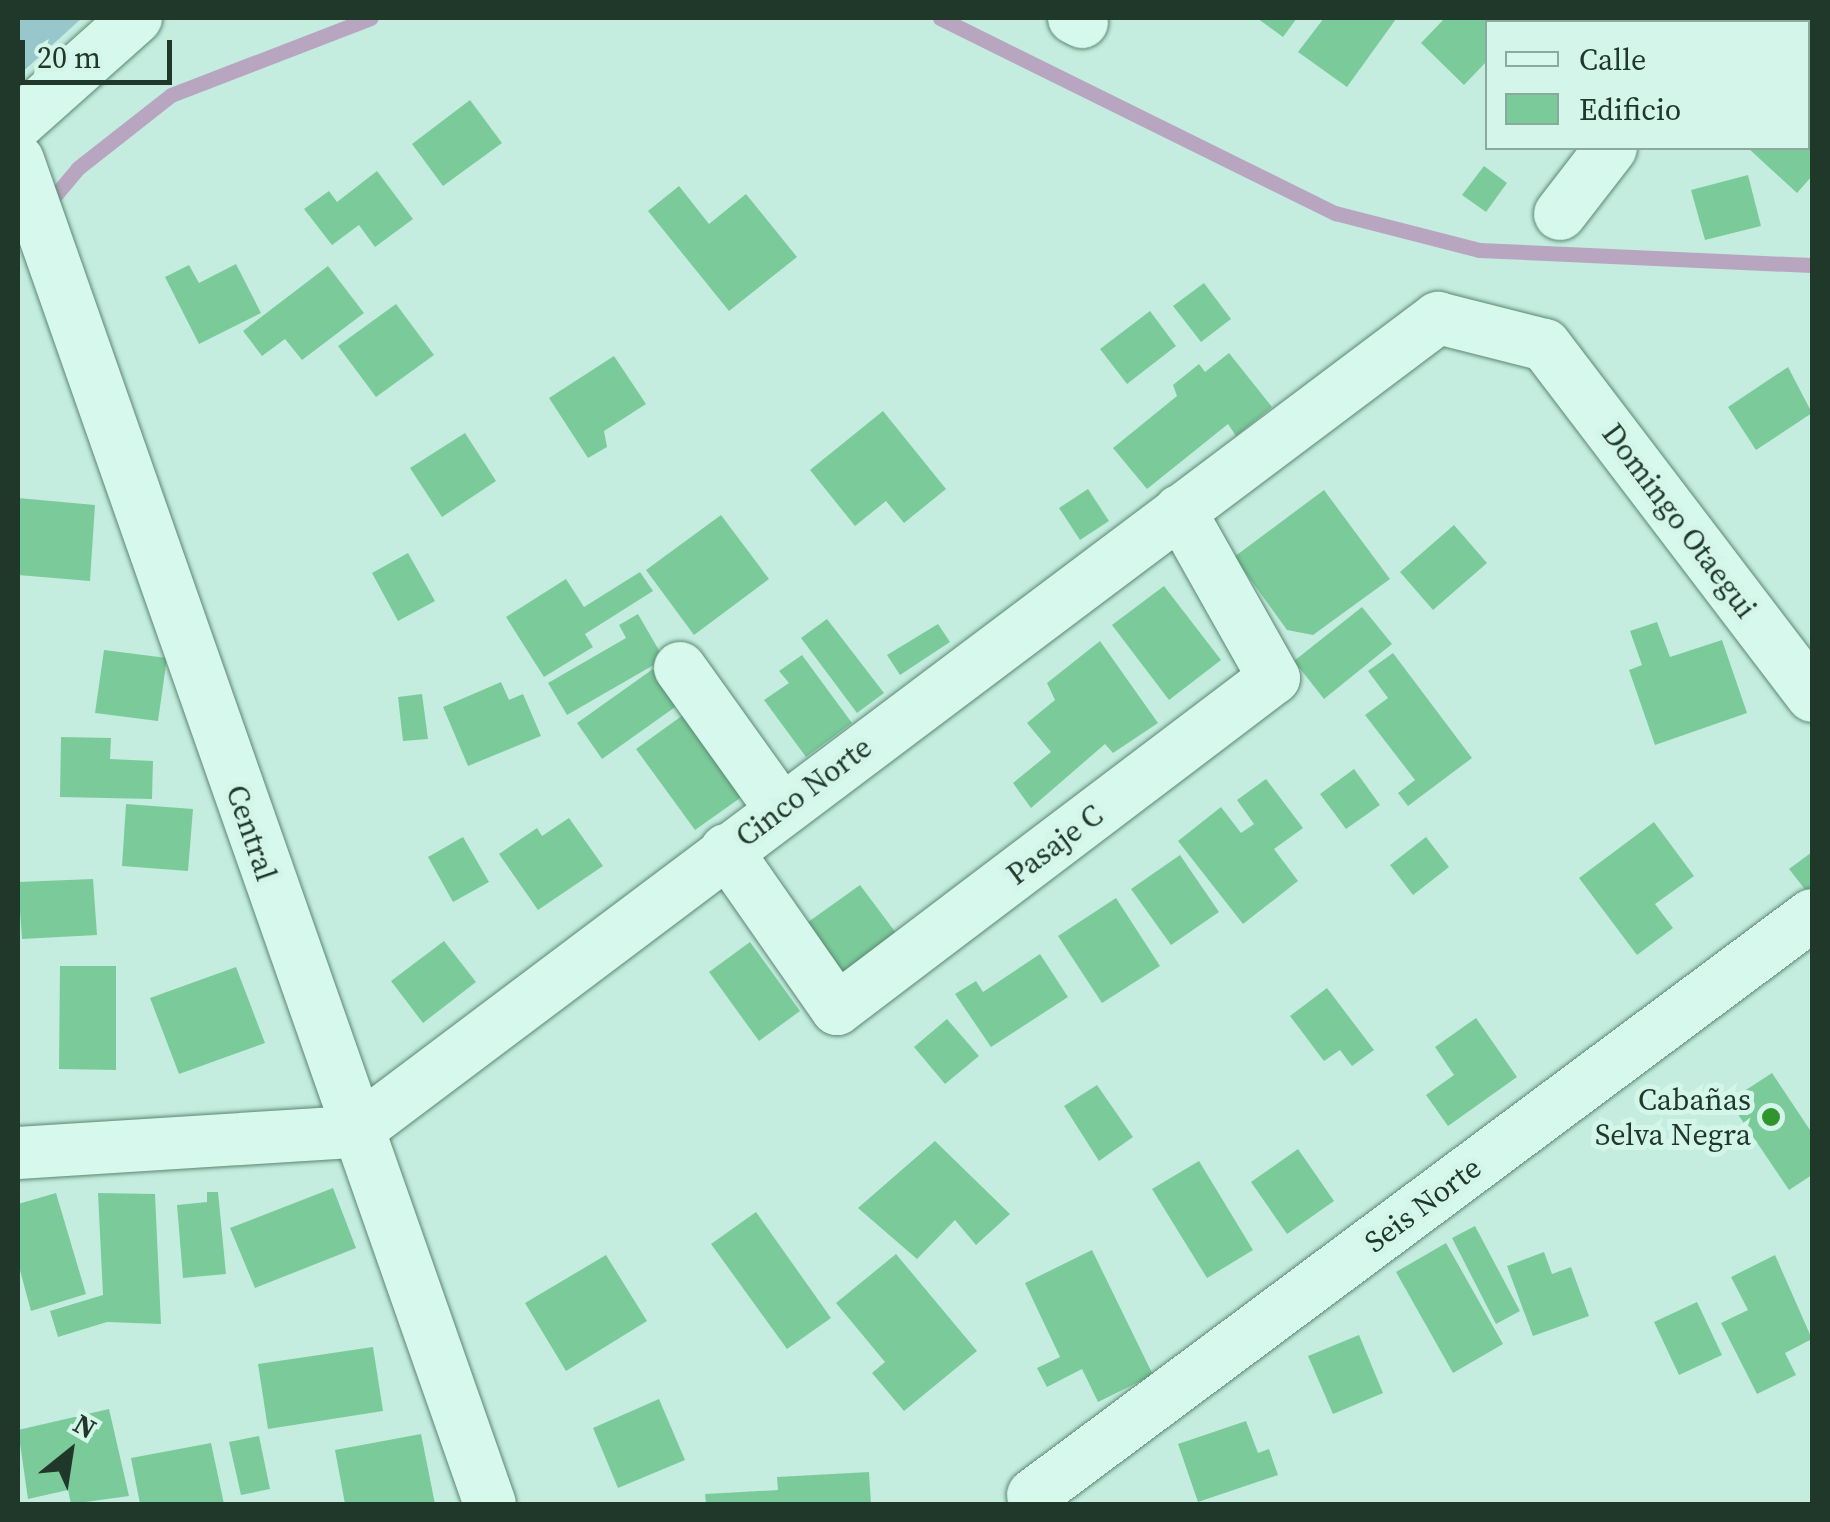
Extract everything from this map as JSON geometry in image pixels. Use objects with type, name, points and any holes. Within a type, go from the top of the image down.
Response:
[{"type":"street","points":[[18,123],[136,18]]},
{"type":"street","points":[[1560,214],[1609,150]]},
{"type":"street","name":"Central","points":[[24,180],[355,1132],[490,1504]]},
{"type":"street","name":"Cinco Norte","points":[[355,1132],[1438,318],[1545,345]]},
{"type":"street","name":"Domingo Otaegui","points":[[1545,345],[1812,696]]},
{"type":"street","name":"Pasaje C","points":[[726,850],[838,1010],[1274,678],[1180,510]]},
{"type":"street","points":[[680,668],[782,809]]},
{"type":"street","name":"Seis Norte","points":[[1033,1495],[1812,915]]},
{"type":"street","points":[[18,1153],[355,1132]]},
{"type":"shaded area","points":[[18,18],[82,18],[18,76]]},
{"type":"building","points":[[1257,18],[1297,18],[1283,37]]},
{"type":"building","points":[[1324,18],[1396,19],[1347,87],[1298,52]]},
{"type":"building","points":[[1445,18],[1528,18],[1485,20],[1485,63],[1464,85],[1421,43]]},
{"type":"building","points":[[1621,18],[1624,20],[1548,20]]},
{"type":"building","points":[[470,100],[502,143],[443,186],[412,144]]},
{"type":"building","points":[[1750,150],[1810,150],[1812,176],[1797,193]]},
{"type":"building","points":[[1484,166],[1507,183],[1486,212],[1462,195]]},
{"type":"building","points":[[377,171],[413,219],[375,247],[359,225],[332,245],[304,209],[329,191],[337,202]]},
{"type":"building","points":[[1748,175],[1761,226],[1705,240],[1691,190]]},
{"type":"building","points":[[679,186],[709,224],[746,194],[797,257],[729,311],[648,211]]},
{"type":"building","points":[[236,264],[261,313],[199,344],[165,277],[189,265],[199,283]]},
{"type":"building","points":[[328,266],[364,313],[302,360],[285,339],[262,356],[243,331]]},
{"type":"building","points":[[1204,283],[1231,319],[1201,342],[1173,306]]},
{"type":"building","points":[[396,304],[434,355],[376,397],[338,346]]},
{"type":"building","points":[[1150,311],[1176,346],[1127,384],[1100,349]]},
{"type":"building","points":[[1229,353],[1272,407],[1236,436],[1228,424],[1147,489],[1113,448],[1177,396],[1173,385],[1199,364],[1205,372]]},
{"type":"building","points":[[614,356],[646,404],[604,431],[607,447],[588,458],[549,398]]},
{"type":"building","points":[[1788,367],[1812,413],[1756,450],[1728,407]]},
{"type":"building","points":[[883,411],[946,489],[904,523],[886,501],[855,526],[810,470]]},
{"type":"building","points":[[465,433],[496,481],[442,517],[410,468]]},
{"type":"building","points":[[1088,489],[1109,521],[1080,540],[1059,508]]},
{"type":"building","points":[[1324,490],[1390,579],[1313,635],[1287,630],[1234,557]]},
{"type":"building","points":[[18,498],[95,505],[90,581],[18,575]]},
{"type":"building","points":[[721,515],[769,579],[694,635],[646,570]]},
{"type":"building","points":[[1454,525],[1487,563],[1433,610],[1400,572]]},
{"type":"building","points":[[408,553],[435,601],[398,621],[372,573]]},
{"type":"building","points":[[640,572],[653,591],[585,634],[593,647],[544,677],[506,617],[566,579],[584,607]]},
{"type":"building","points":[[1164,586],[1221,660],[1169,700],[1112,625]]},
{"type":"building","points":[[1362,607],[1392,644],[1324,699],[1294,661]]},
{"type":"building","points":[[638,614],[664,659],[567,715],[548,683],[626,638],[619,625]]},
{"type":"building","points":[[827,619],[884,693],[857,713],[801,638]]},
{"type":"building","points":[[1657,622],[1670,657],[1722,640],[1747,713],[1655,745],[1629,670],[1642,665],[1630,631]]},
{"type":"building","points":[[938,624],[950,642],[900,675],[887,655]]},
{"type":"building","points":[[1100,641],[1158,723],[1113,753],[1105,744],[1031,808],[1013,783],[1051,752],[1027,723],[1055,700],[1047,683]]},
{"type":"building","points":[[104,650],[167,658],[158,721],[95,713]]},
{"type":"building","points":[[1393,653],[1472,758],[1408,806],[1398,793],[1415,780],[1365,715],[1388,698],[1368,671]]},
{"type":"building","points":[[802,655],[852,723],[806,757],[764,700],[789,683],[779,671]]},
{"type":"building","points":[[653,669],[678,705],[602,759],[577,723]]},
{"type":"building","points":[[501,682],[509,700],[523,694],[541,736],[468,766],[443,707]]},
{"type":"building","points":[[422,694],[428,739],[403,741],[398,697]]},
{"type":"building","points":[[690,710],[750,791],[695,830],[636,749]]},
{"type":"building","points":[[61,737],[111,738],[110,759],[153,761],[152,799],[60,797]]},
{"type":"building","points":[[1354,769],[1380,805],[1346,829],[1320,794]]},
{"type":"building","points":[[1266,779],[1303,828],[1274,849],[1298,881],[1243,924],[1178,841],[1221,807],[1241,833],[1254,824],[1237,800]]},
{"type":"building","points":[[126,804],[193,809],[188,871],[122,866]]},
{"type":"building","points":[[569,818],[603,866],[538,910],[499,854],[537,828],[542,836]]},
{"type":"building","points":[[1654,822],[1694,876],[1655,904],[1673,928],[1637,955],[1579,878]]},
{"type":"building","points":[[463,837],[489,882],[453,902],[428,857]]},
{"type":"building","points":[[1426,837],[1449,867],[1413,895],[1390,865]]},
{"type":"building","points":[[1812,852],[1812,887],[1807,892],[1789,869]]},
{"type":"building","points":[[1180,855],[1219,912],[1171,945],[1131,889]]},
{"type":"building","points":[[93,879],[97,935],[22,939],[18,882]]},
{"type":"building","points":[[860,885],[902,941],[846,982],[804,925]]},
{"type":"building","points":[[1116,898],[1160,966],[1102,1003],[1058,936]]},
{"type":"building","points":[[444,941],[476,982],[423,1023],[391,981]]},
{"type":"building","points":[[750,942],[800,1011],[759,1041],[709,972]]},
{"type":"building","points":[[1040,954],[1068,997],[991,1047],[955,994],[976,981],[983,992]]},
{"type":"building","points":[[60,966],[116,966],[116,1070],[59,1069]]},
{"type":"building","points":[[236,967],[265,1043],[179,1074],[150,998]]},
{"type":"building","points":[[1327,988],[1374,1050],[1352,1066],[1340,1050],[1324,1061],[1290,1016]]},
{"type":"building","points":[[1476,1018],[1517,1077],[1448,1126],[1426,1095],[1454,1075],[1435,1047]]},
{"type":"building","points":[[947,1019],[979,1056],[945,1084],[914,1047]]},
{"type":"building","name":"Cabañas Selva Negra","points":[[1772,1073],[1812,1133],[1812,1175],[1789,1190],[1729,1101]]},
{"type":"building","points":[[1097,1085],[1133,1137],[1099,1161],[1064,1106]]},
{"type":"building","points":[[935,1141],[1010,1214],[976,1245],[955,1220],[917,1259],[858,1208]]},
{"type":"building","points":[[1298,1149],[1334,1201],[1287,1234],[1251,1182]]},
{"type":"building","points":[[1199,1161],[1253,1250],[1207,1278],[1152,1189]]},
{"type":"building","points":[[333,1188],[356,1248],[255,1288],[230,1228]]},
{"type":"building","points":[[207,1192],[218,1192],[226,1274],[183,1278],[177,1205],[207,1202]]},
{"type":"building","points":[[56,1193],[86,1294],[31,1311],[18,1263],[18,1204]]},
{"type":"building","points":[[98,1193],[155,1194],[161,1324],[107,1322],[58,1337],[50,1311],[103,1295]]},
{"type":"building","points":[[756,1212],[831,1318],[787,1349],[711,1244]]},
{"type":"building","points":[[1475,1226],[1520,1311],[1496,1324],[1452,1238]]},
{"type":"building","points":[[1446,1243],[1503,1344],[1453,1373],[1396,1272]]},
{"type":"building","points":[[1092,1250],[1153,1375],[1098,1402],[1082,1369],[1047,1387],[1037,1368],[1060,1357],[1025,1283]]},
{"type":"building","points":[[1544,1252],[1552,1274],[1571,1267],[1589,1316],[1533,1336],[1507,1266]]},
{"type":"building","points":[[896,1254],[977,1351],[904,1411],[872,1373],[885,1362],[836,1303]]},
{"type":"building","points":[[606,1255],[647,1321],[566,1371],[525,1303]]},
{"type":"building","points":[[1775,1255],[1812,1339],[1785,1353],[1796,1375],[1757,1394],[1721,1323],[1748,1310],[1731,1277]]},
{"type":"building","points":[[1697,1302],[1722,1355],[1679,1375],[1654,1322]]},
{"type":"building","points":[[1359,1335],[1383,1393],[1333,1414],[1308,1356]]},
{"type":"building","points":[[373,1347],[383,1411],[268,1429],[258,1364]]},
{"type":"building","points":[[659,1399],[685,1460],[618,1488],[593,1428]]},
{"type":"building","points":[[109,1409],[129,1496],[71,1504],[68,1490],[28,1499],[18,1430]]},
{"type":"building","points":[[1246,1421],[1258,1453],[1269,1449],[1278,1475],[1198,1502],[1178,1444]]},
{"type":"building","points":[[421,1434],[435,1504],[345,1504],[335,1450]]},
{"type":"building","points":[[259,1436],[270,1489],[241,1495],[229,1442]]},
{"type":"building","points":[[211,1443],[224,1504],[140,1504],[131,1458]]},
{"type":"building","points":[[869,1472],[871,1504],[706,1504],[705,1494],[778,1490],[777,1477]]},
{"type":"waterway","points":[[47,205],[78,168],[171,95],[371,18]]},
{"type":"waterway","points":[[940,18],[1335,213],[1479,250],[1812,265]]},
{"type":"place","name":"Cabañas Selva Negra","points":[[1771,1117]]}]
